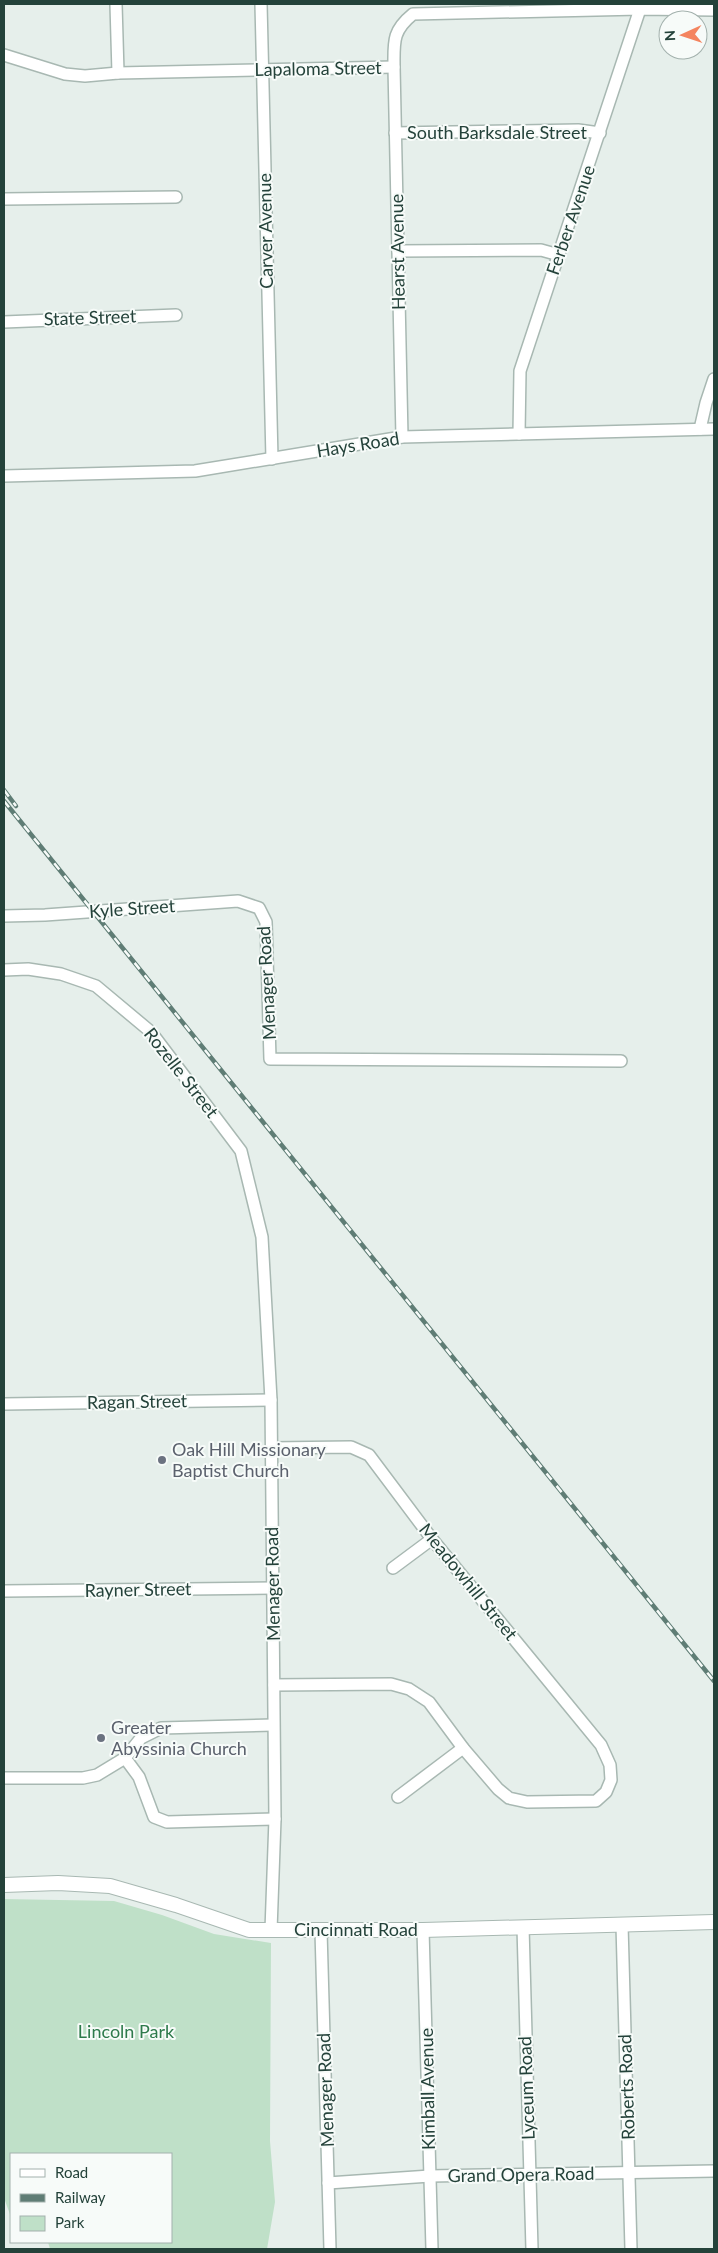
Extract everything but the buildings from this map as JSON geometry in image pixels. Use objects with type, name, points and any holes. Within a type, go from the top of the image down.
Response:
[{"type":"street","points":[[116,4],[118,73]]},
{"type":"street","name":"Carver Avenue","points":[[261,4],[272,459]]},
{"type":"street","name":"Lapaloma Street","points":[[4,55],[65,74],[85,76],[118,73],[394,67],[394,38],[401,23],[413,14],[640,9],[714,10]]},
{"type":"street","name":"Ferber Avenue","points":[[519,434],[520,371],[640,9]]},
{"type":"street","name":"Hearst Avenue","points":[[394,67],[402,437]]},
{"type":"street","name":"South Barksdale Street","points":[[395,134],[578,130],[600,133]]},
{"type":"street","points":[[4,199],[176,197]]},
{"type":"street","points":[[398,251],[541,250],[559,255]]},
{"type":"street","name":"State Street","points":[[4,322],[176,315]]},
{"type":"street","points":[[700,429],[714,379]]},
{"type":"street","name":"Hays Road","points":[[4,476],[195,471],[402,437],[714,429]]},
{"type":"street","name":"Kyle Street","points":[[4,916],[45,915],[238,901],[259,908]]},
{"type":"street","name":"Menager Road","points":[[259,908],[266,922],[270,1059],[621,1061]]},
{"type":"street","name":"Rozelle Street","points":[[4,970],[28,969],[61,974],[96,986],[151,1032],[241,1151],[262,1237]]},
{"type":"street","name":"Menager Road","points":[[262,1237],[271,1400],[275,1819],[271,1930]]},
{"type":"street","name":"Ragan Street","points":[[4,1404],[271,1400]]},
{"type":"street","name":"Meadowhill Street","points":[[271,1448],[351,1447],[369,1455],[432,1539],[601,1745],[610,1765],[611,1780],[606,1792],[596,1801],[526,1802],[509,1798],[463,1748]]},
{"type":"street","points":[[393,1568],[432,1539]]},
{"type":"street","name":"Rayner Street","points":[[4,1591],[273,1588]]},
{"type":"street","points":[[274,1685],[391,1684],[409,1689],[429,1702],[463,1748],[398,1797]]},
{"type":"street","points":[[4,1778],[83,1778],[97,1775],[125,1758],[141,1738],[161,1728],[273,1725]]},
{"type":"street","points":[[125,1758],[139,1777],[154,1817],[167,1822],[275,1819]]},
{"type":"street","name":"Cincinnati Road","points":[[4,1885],[58,1883],[110,1886],[167,1902],[249,1930],[423,1930],[714,1922]]},
{"type":"street","name":"Roberts Road","points":[[622,1925],[632,2249]]},
{"type":"street","name":"Lyceum Road","points":[[523,1927],[532,2249]]},
{"type":"street","name":"Kimball Avenue","points":[[423,1930],[432,2249]]},
{"type":"street","name":"Menager Road","points":[[322,1931],[330,2249]]},
{"type":"street","name":"Grand Opera Road","points":[[328,2183],[430,2176],[714,2170]]},
{"type":"green space","name":"Lincoln Park","points":[[4,1899],[114,1901],[162,1915],[214,1934],[271,1943],[270,2141],[275,2202],[267,2249],[50,2249],[48,2243],[172,2243],[172,2153],[10,2153],[10,2214],[4,2198]]},
{"type":"railway","points":[[4,790],[16,806]]},
{"type":"railway","points":[[4,801],[714,1681]]},
{"type":"place","name":"Oak Hill Missionary Baptist Church","points":[[162,1460]]},
{"type":"place","name":"Greater Abyssinia Church","points":[[101,1738]]}]
